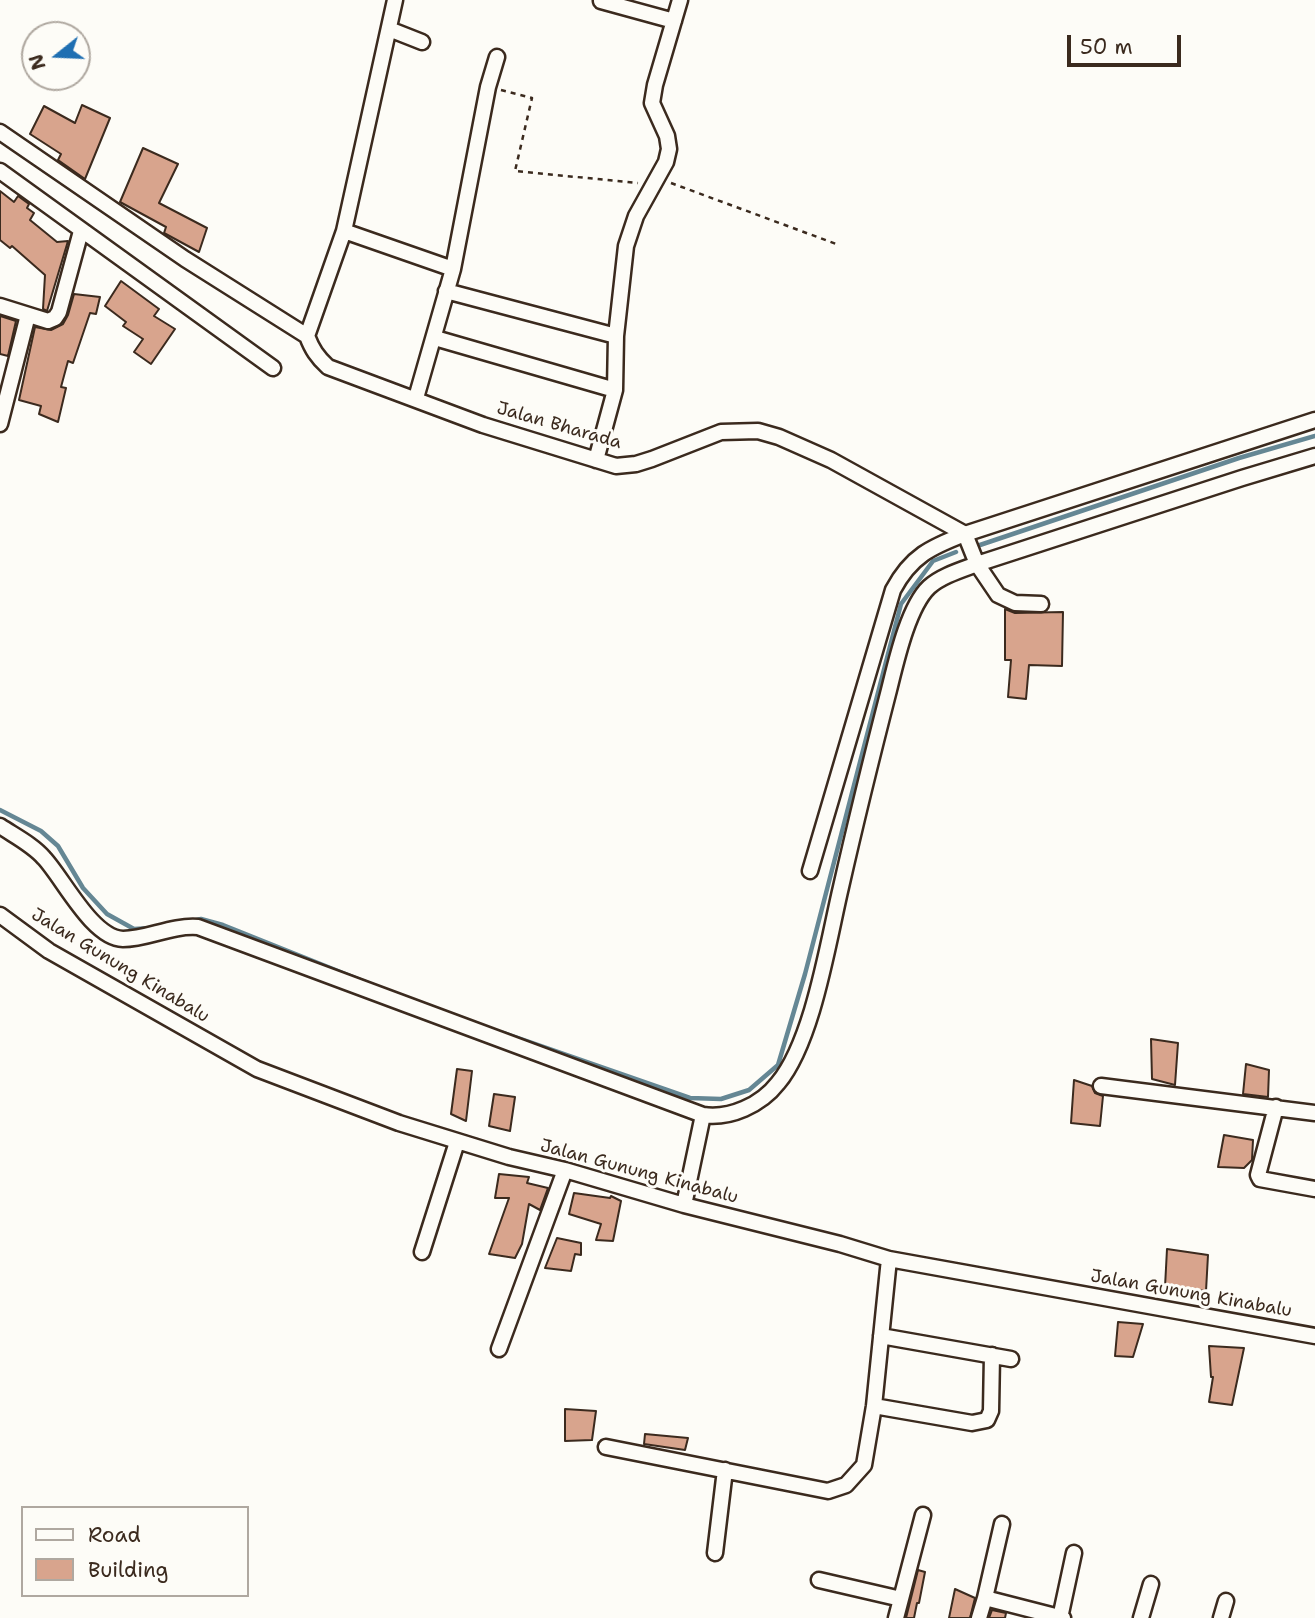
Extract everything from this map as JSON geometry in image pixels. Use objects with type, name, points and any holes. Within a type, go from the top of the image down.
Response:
[{"type":"street","points":[[307,336],[344,231],[395,0]]},
{"type":"street","points":[[596,460],[615,390],[616,337],[626,246],[636,216],[666,162],[669,149],[667,136],[652,103],[681,0]]},
{"type":"street","points":[[601,1],[674,21]]},
{"type":"street","points":[[389,29],[422,43]]},
{"type":"street","points":[[416,398],[453,269],[496,57]]},
{"type":"street","name":"Jalan Bharada","points":[[0,132],[173,251],[307,336],[312,350],[328,367],[483,425],[616,466],[636,464],[721,432],[758,431],[831,460],[966,538]]},
{"type":"street","points":[[0,171],[81,232],[274,368]]},
{"type":"street","points":[[344,231],[453,269]]},
{"type":"street","points":[[0,306],[48,321],[55,318],[81,232]]},
{"type":"street","points":[[446,291],[616,337]]},
{"type":"street","points":[[0,424],[28,315]]},
{"type":"street","points":[[435,338],[615,390]]},
{"type":"street","points":[[810,871],[893,590],[907,569],[932,547],[966,538],[1315,420]]},
{"type":"street","points":[[0,826],[44,857],[95,923],[116,937],[124,939],[168,929],[198,928],[703,1115],[728,1115],[755,1102],[779,1082],[795,1056],[814,1002],[856,820],[906,628],[929,588],[975,560],[1315,456]]},
{"type":"street","points":[[966,538],[989,584],[1007,600],[1041,604]]},
{"type":"street","name":"Jalan Gunung Kinabalu","points":[[0,915],[49,951],[257,1069],[398,1123],[457,1142],[889,1259],[1315,1336]]},
{"type":"street","points":[[1101,1086],[1315,1113]]},
{"type":"street","points":[[1276,1107],[1258,1175],[1260,1179],[1315,1189]]},
{"type":"street","points":[[684,1205],[703,1115]]},
{"type":"street","points":[[422,1252],[457,1142]]},
{"type":"street","points":[[499,1349],[565,1170]]},
{"type":"street","points":[[606,1447],[828,1491],[841,1488],[853,1479],[864,1465],[874,1406],[889,1259]]},
{"type":"street","points":[[881,1336],[1011,1359]]},
{"type":"street","points":[[874,1406],[972,1423],[987,1420],[991,1411],[992,1355]]},
{"type":"street","points":[[715,1553],[725,1470]]},
{"type":"street","points":[[896,1618],[923,1515]]},
{"type":"street","points":[[979,1618],[1002,1524]]},
{"type":"street","points":[[985,1598],[1061,1618],[1074,1553]]},
{"type":"street","points":[[819,1580],[901,1599]]},
{"type":"street","points":[[1141,1618],[1151,1584]]},
{"type":"street","points":[[1221,1618],[1226,1601]]},
{"type":"path","points":[[488,87],[532,98],[514,171],[655,181],[839,245]]},
{"type":"building","points":[[82,105],[110,118],[85,179],[58,160],[61,154],[30,134],[44,106],[75,123]]},
{"type":"building","points":[[143,148],[178,164],[159,203],[207,228],[199,252],[164,233],[166,227],[120,202]]},
{"type":"building","points":[[0,191],[14,202],[18,196],[29,204],[27,208],[34,213],[30,220],[57,242],[68,241],[47,311],[43,309],[45,275],[12,246],[10,248],[0,240]]},
{"type":"building","points":[[121,281],[159,309],[154,316],[175,329],[151,364],[134,352],[143,339],[123,326],[126,322],[105,306]]},
{"type":"building","points":[[74,294],[100,297],[96,314],[90,313],[73,363],[68,361],[61,387],[66,388],[58,422],[39,414],[41,406],[19,400],[35,327],[51,330],[63,324]]},
{"type":"building","points":[[0,316],[16,321],[8,356],[0,354]]},
{"type":"building","points":[[1005,609],[1015,613],[1063,612],[1062,666],[1029,665],[1026,699],[1008,697],[1011,660],[1005,660]]},
{"type":"building","points":[[1151,1039],[1178,1043],[1175,1085],[1152,1079]]},
{"type":"building","points":[[1246,1064],[1269,1070],[1268,1097],[1243,1094]]},
{"type":"building","points":[[457,1069],[472,1071],[466,1121],[451,1114]]},
{"type":"building","points":[[1074,1080],[1092,1086],[1095,1093],[1103,1096],[1100,1126],[1071,1123]]},
{"type":"building","points":[[494,1094],[515,1097],[510,1131],[489,1126]]},
{"type":"building","points":[[1224,1135],[1253,1140],[1252,1160],[1244,1168],[1218,1167]]},
{"type":"building","points":[[499,1174],[529,1177],[527,1183],[548,1188],[540,1210],[529,1204],[522,1244],[515,1258],[489,1254],[509,1198],[495,1198]]},
{"type":"building","points":[[574,1193],[611,1196],[621,1201],[613,1241],[596,1240],[601,1224],[569,1214]]},
{"type":"building","points":[[557,1238],[581,1243],[581,1255],[575,1254],[571,1271],[545,1268]]},
{"type":"building","points":[[1167,1249],[1208,1255],[1206,1291],[1165,1287]]},
{"type":"building","points":[[1118,1322],[1143,1324],[1133,1357],[1115,1356]]},
{"type":"building","points":[[1209,1346],[1244,1348],[1232,1405],[1209,1402],[1213,1377]]},
{"type":"building","points":[[565,1409],[596,1411],[592,1440],[565,1441]]},
{"type":"building","points":[[645,1434],[688,1438],[685,1450],[644,1444]]},
{"type":"building","points":[[918,1570],[925,1572],[919,1603],[914,1618],[906,1618]]},
{"type":"building","points":[[955,1589],[975,1598],[970,1618],[949,1618]]},
{"type":"building","points":[[992,1610],[1006,1613],[1005,1618],[989,1618]]},
{"type":"waterway","points":[[977,546],[1239,458],[1315,436]]},
{"type":"waterway","points":[[503,1033],[690,1098],[721,1099],[749,1090],[778,1065],[805,974],[901,604],[933,561],[956,552]]},
{"type":"waterway","points":[[0,810],[41,831],[58,846],[83,888],[107,914],[134,929],[152,928]]},
{"type":"waterway","points":[[192,921],[201,919],[223,925],[373,985]]}]
